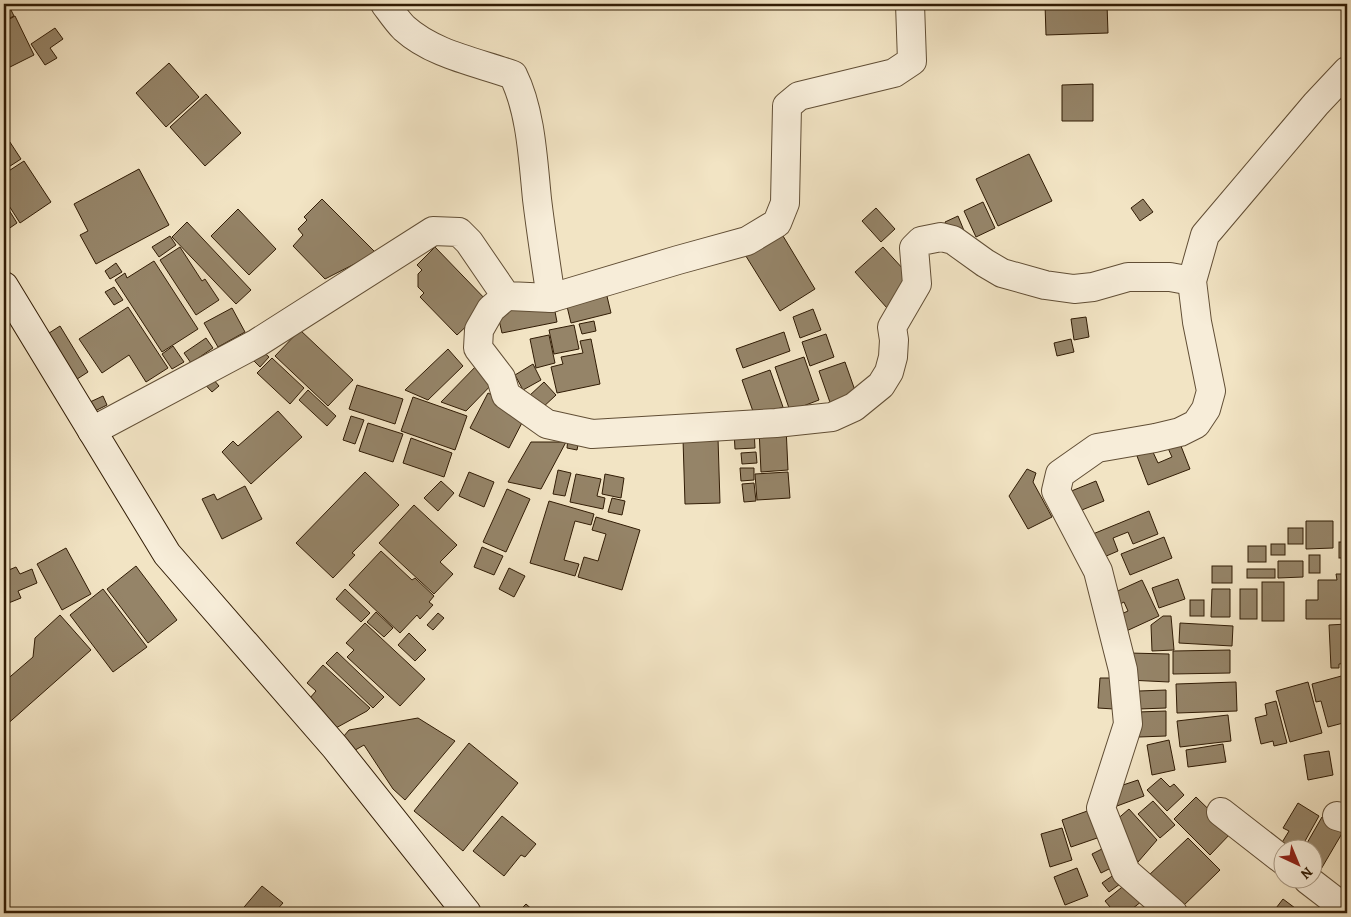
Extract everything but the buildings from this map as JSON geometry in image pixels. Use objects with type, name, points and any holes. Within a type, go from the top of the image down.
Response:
[{"type":"street","points":[[385,4],[404,28],[422,41],[461,59],[513,75],[525,111],[532,151],[551,298]]},
{"type":"street","points":[[910,4],[912,61],[894,73],[799,96],[787,106],[785,203],[777,223],[747,241],[551,298],[506,296],[491,309],[479,330],[478,348],[501,378],[506,395],[547,424],[592,434],[776,423],[832,416],[854,408],[881,385],[889,372],[893,357],[894,340],[892,327],[918,284],[914,248],[921,242],[941,237],[953,240],[1002,273],[1045,285],[1074,289],[1093,287],[1128,277],[1170,277],[1192,281]]},
{"type":"street","points":[[1173,913],[1126,872],[1101,808],[1128,724],[1123,670],[1098,571],[1056,491],[1060,474],[1097,448],[1180,432],[1196,424],[1206,409],[1210,391],[1197,322],[1192,281],[1205,235],[1347,70]]},
{"type":"street","points":[[92,431],[257,343],[433,231],[459,232],[469,242],[506,296]]},
{"type":"street","points":[[4,286],[167,554],[335,747],[467,913]]},
{"type":"street","points":[[1221,812],[1274,853]]},
{"type":"street","points":[[1321,890],[1347,910]]}]
